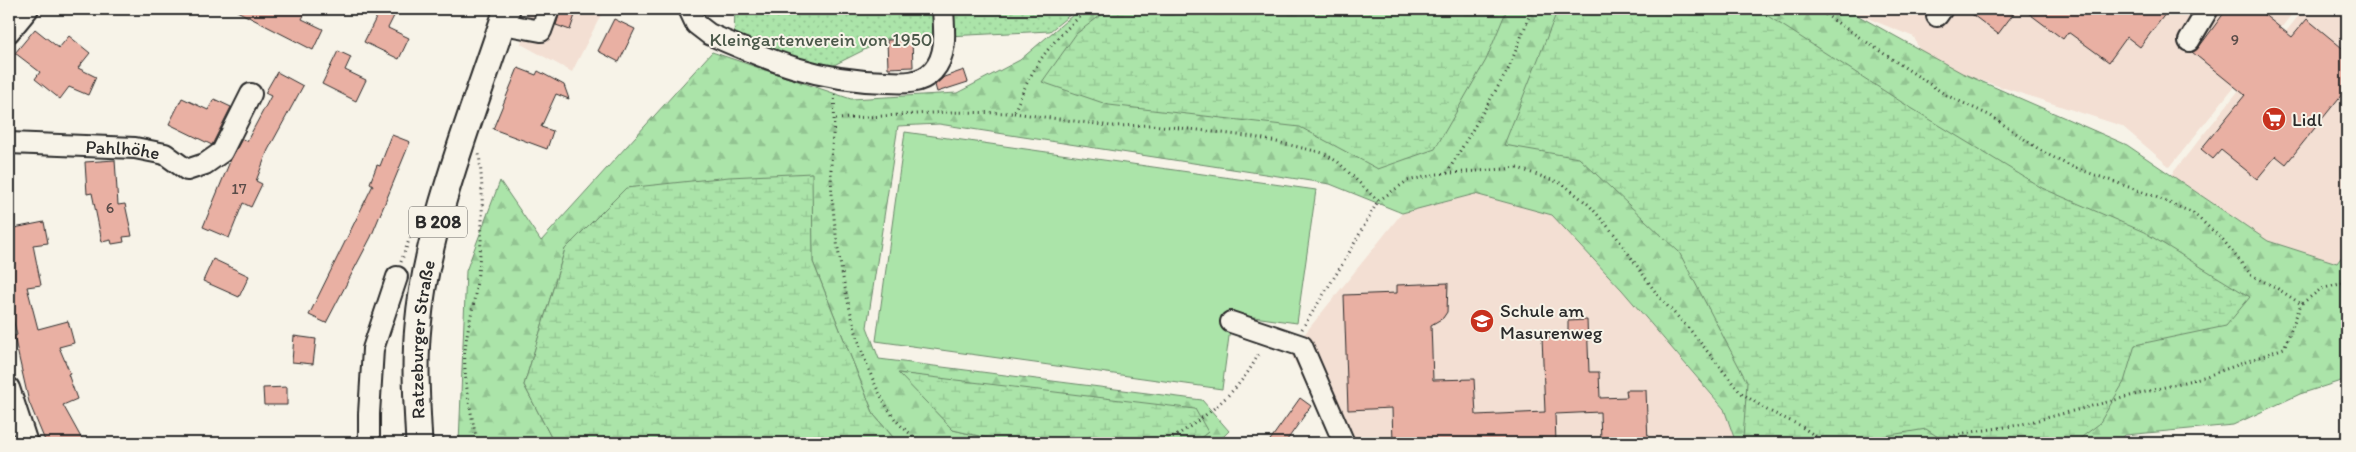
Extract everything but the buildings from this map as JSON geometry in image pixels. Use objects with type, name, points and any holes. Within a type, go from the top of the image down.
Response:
[{"type":"main road","name":"Ratzeburger Straße","points":[[419,443],[416,388],[418,325],[434,232],[505,16]]},
{"type":"street","points":[[9,32],[28,9]]},
{"type":"street","points":[[505,16],[541,31],[549,9]]},
{"type":"street","points":[[689,9],[696,24],[709,34],[810,74],[834,79],[913,83],[933,71],[944,51],[943,9]]},
{"type":"street","points":[[2189,41],[2208,9]]},
{"type":"street","name":"Pahlhöhe","points":[[9,143],[135,148],[165,154],[187,170],[205,164],[222,152],[251,94]]},
{"type":"street","name":"Ratzeburger Straße","points":[[369,443],[373,349],[396,277]]},
{"type":"street","points":[[1231,322],[1302,346],[1344,443]]},
{"type":"street","points":[[9,388],[27,443]]},
{"type":"path","points":[[1014,113],[1022,91],[1045,52],[1062,32],[1089,9]]},
{"type":"path","points":[[1447,173],[1509,68],[1532,9]]},
{"type":"path","points":[[1817,9],[1946,95],[1991,116],[2043,152],[2070,166],[2151,195],[2193,213],[2223,240],[2250,275],[2275,287],[2301,304]]},
{"type":"path","points":[[834,79],[836,119],[831,169],[833,205],[836,240],[849,306],[878,392],[896,420],[924,443]]},
{"type":"path","points":[[836,119],[947,112],[1014,113],[1111,126],[1152,125],[1254,137],[1323,153],[1378,201]]},
{"type":"path","points":[[473,163],[478,145],[483,189],[481,239],[475,295],[464,353],[469,400],[477,443]]},
{"type":"path","points":[[1289,341],[1306,325],[1378,201],[1408,181],[1447,173],[1518,168],[1563,184],[1589,205],[1616,236],[1660,297],[1740,392],[1767,410],[1799,425],[1826,443]]},
{"type":"path","points":[[1942,443],[1949,437],[1965,432],[2019,425],[2243,365],[2284,348],[2301,304],[2322,289],[2347,282]]},
{"type":"path","points":[[1164,443],[1194,425],[1234,389],[1256,361],[1268,334]]},
{"type":"shaded area","points":[[528,9],[604,9],[572,72],[521,44]]},
{"type":"shaded area","points":[[1851,9],[2296,9],[2170,167],[2122,126],[1924,62],[1914,37],[1857,14]]},
{"type":"shaded area","points":[[2304,9],[2335,9],[2347,19],[2347,250],[2337,263],[2268,241],[2171,175]]},
{"type":"shaded area","name":"Schule am Masurenweg","points":[[1475,194],[1552,215],[1622,290],[1724,410],[1736,443],[1335,443],[1290,352],[1402,213]]},
{"type":"green space","name":"Kleingartenverein von 1950","points":[[735,9],[1077,9],[1050,31],[886,39],[822,71],[734,38]]},
{"type":"green space","points":[[1080,9],[1846,9],[1962,73],[2127,145],[2268,241],[2337,263],[2347,250],[2347,379],[2300,394],[2233,425],[2125,435],[2116,443],[1736,443],[1724,409],[1622,290],[1552,215],[1475,194],[1402,213],[1330,184],[939,124],[898,126],[867,327],[879,359],[1202,400],[1229,431],[1217,443],[1194,443],[1208,432],[972,384],[899,373],[953,430],[1009,443],[898,443],[874,415],[813,262],[811,173],[565,249],[524,385],[554,443],[459,443],[466,271],[500,181],[541,241],[712,52],[851,99],[957,93],[1020,60]]},
{"type":"green space","points":[[1109,9],[1507,9],[1486,60],[1435,149],[1378,169],[1300,127],[1109,105],[1042,82],[1076,34]]},
{"type":"green space","points":[[1558,9],[1757,9],[1903,103],[2042,188],[2144,232],[2250,297],[2226,326],[2135,345],[2124,382],[2099,424],[2074,443],[1947,443],[1926,429],[1843,443],[1755,443],[1743,438],[1747,382],[1679,252],[1579,158],[1504,145]]},
{"type":"green space","points":[[905,132],[1316,190],[1297,323],[1232,314],[1222,389],[876,341]]},
{"type":"green space","points":[[812,173],[813,262],[874,415],[898,443],[554,443],[524,385],[565,249],[626,188],[729,177]]},
{"type":"green space","points":[[898,373],[1195,409],[1208,432],[1194,443],[1009,443],[953,430]]},
{"type":"place","name":"Lidl","points":[[2274,119]]},
{"type":"place","name":"Schule am Masurenweg","points":[[1482,321]]}]
